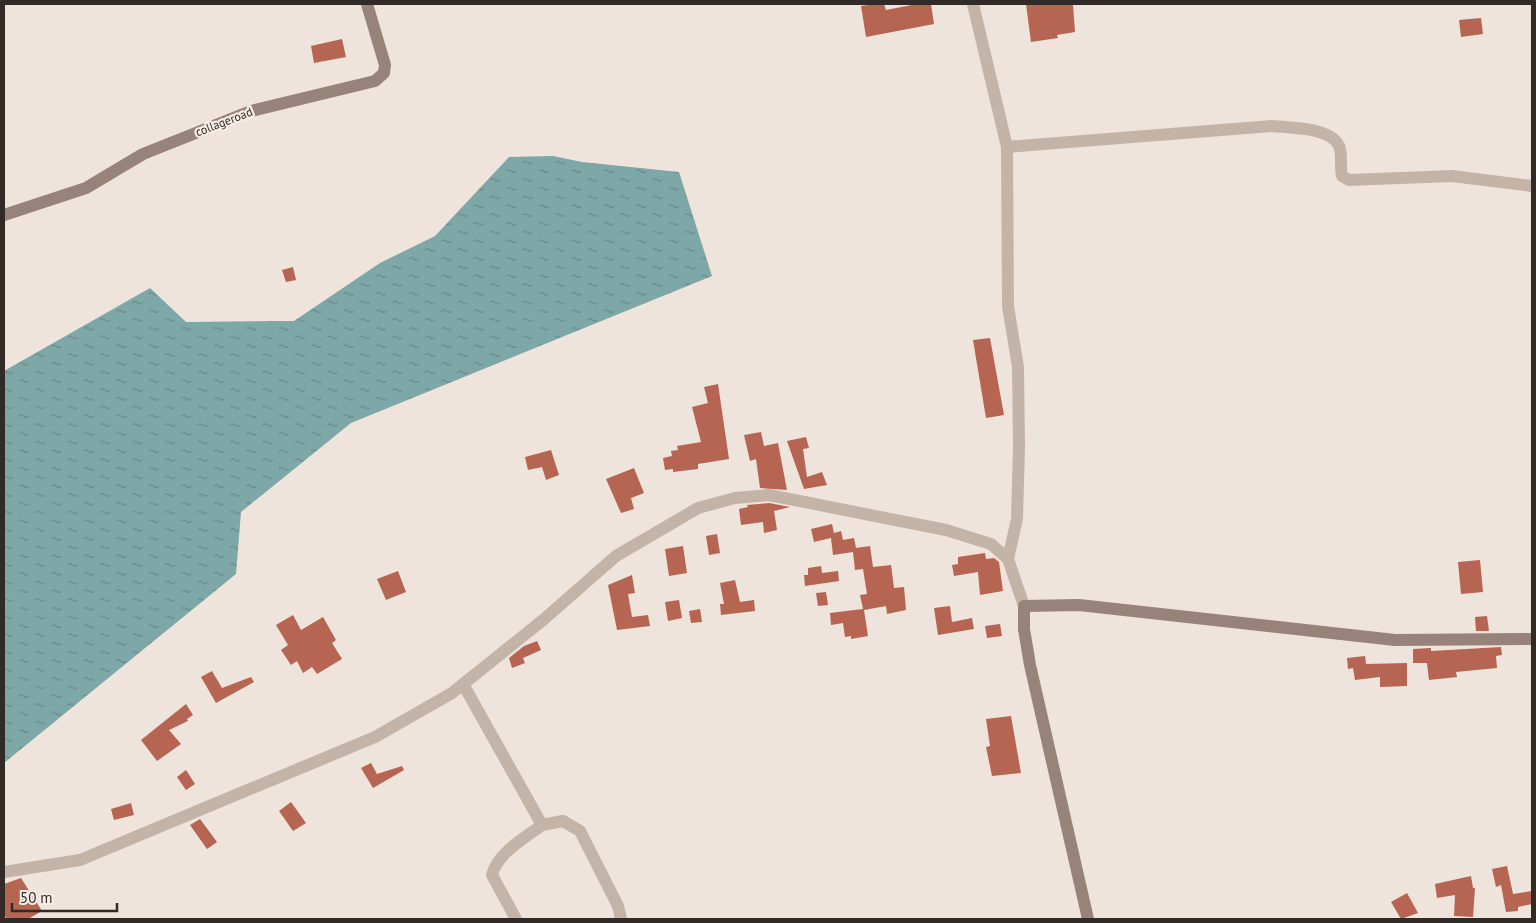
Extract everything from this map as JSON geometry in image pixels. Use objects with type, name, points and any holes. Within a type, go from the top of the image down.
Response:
[{"type":"main road","name":"collageroad","points":[[4,215],[86,188],[143,154],[251,111],[375,81],[384,73],[385,66],[367,4]]},
{"type":"main road","points":[[1088,919],[1030,665],[1024,629],[1024,606],[1078,605],[1395,640],[1532,640]]},
{"type":"street","points":[[973,4],[1007,147],[1008,306],[1018,367],[1019,446],[1017,519],[1008,559]]},
{"type":"street","points":[[1007,147],[1272,126],[1314,130],[1334,138],[1340,149],[1339,166],[1342,176],[1349,180],[1452,176],[1532,186]]},
{"type":"street","points":[[4,872],[80,860],[191,812],[375,737],[452,693],[544,620],[616,556],[698,508],[735,498],[769,495],[946,530],[991,544],[1008,559],[1024,606]]},
{"type":"street","points":[[463,684],[542,825]]},
{"type":"street","points":[[516,919],[492,874],[495,864],[510,849],[542,825],[563,821],[580,831],[618,906],[621,919]]},
{"type":"water","points":[[553,156],[582,162],[679,172],[712,276],[351,423],[241,512],[236,574],[4,763],[4,371],[150,288],[186,322],[294,321],[380,263],[435,236],[509,157]]},
{"type":"building","points":[[884,4],[886,10],[917,4],[931,4],[934,24],[866,37],[861,6]]},
{"type":"building","points":[[1026,4],[1073,4],[1075,32],[1057,35],[1058,38],[1031,42]]},
{"type":"building","points":[[1481,18],[1483,34],[1461,37],[1459,20]]},
{"type":"building","points":[[342,39],[346,57],[314,63],[311,46]]},
{"type":"building","points":[[293,267],[296,280],[286,282],[282,270]]},
{"type":"building","points":[[990,338],[1004,415],[986,418],[973,340]]},
{"type":"building","points":[[718,384],[729,459],[698,464],[698,469],[673,472],[673,469],[665,470],[663,458],[672,456],[671,451],[678,450],[677,446],[701,442],[692,407],[708,403],[704,387]]},
{"type":"building","points":[[761,432],[764,446],[778,443],[787,490],[760,488],[756,459],[750,461],[744,435]]},
{"type":"building","points":[[806,437],[809,448],[803,449],[807,477],[822,472],[827,485],[804,489],[787,441]]},
{"type":"building","points":[[551,450],[559,475],[546,480],[542,467],[528,470],[525,457]]},
{"type":"building","points":[[634,468],[644,493],[631,498],[634,509],[621,513],[606,479]]},
{"type":"building","points":[[769,503],[790,507],[774,511],[777,530],[764,533],[763,522],[741,525],[739,509],[748,507],[747,505]]},
{"type":"building","points":[[832,524],[834,533],[841,531],[843,540],[854,538],[856,548],[870,546],[873,567],[891,565],[894,588],[904,587],[906,610],[887,614],[886,606],[864,610],[868,636],[851,639],[851,636],[845,637],[843,623],[831,625],[830,613],[863,609],[860,595],[867,594],[863,569],[855,570],[853,552],[833,555],[831,538],[814,542],[811,529]]},
{"type":"building","points":[[717,534],[720,553],[709,555],[706,536]]},
{"type":"building","points":[[683,546],[687,573],[669,576],[665,549]]},
{"type":"building","points":[[985,553],[986,559],[994,558],[999,562],[1003,591],[980,595],[978,572],[954,576],[952,565],[958,564],[958,557]]},
{"type":"building","points":[[1480,560],[1483,592],[1461,594],[1458,562]]},
{"type":"building","points":[[821,566],[822,573],[838,571],[839,581],[805,586],[804,575],[808,575],[808,568]]},
{"type":"building","points":[[398,571],[406,592],[386,600],[377,579]]},
{"type":"building","points":[[632,575],[635,593],[628,594],[632,617],[648,615],[650,626],[617,630],[608,585]]},
{"type":"building","points":[[735,580],[740,602],[754,600],[755,611],[721,615],[720,604],[724,604],[720,583]]},
{"type":"building","points":[[826,592],[828,605],[818,606],[816,593]]},
{"type":"building","points":[[679,600],[682,618],[668,621],[665,602]]},
{"type":"building","points":[[950,606],[952,622],[972,618],[974,629],[938,635],[934,608]]},
{"type":"building","points":[[700,609],[702,622],[691,623],[689,611]]},
{"type":"building","points":[[293,615],[301,630],[323,617],[336,640],[332,643],[342,659],[317,674],[312,667],[303,673],[297,661],[291,665],[281,650],[288,645],[276,625]]},
{"type":"building","points":[[1487,616],[1489,631],[1476,631],[1475,617]]},
{"type":"building","points":[[1000,624],[1002,636],[987,638],[985,626]]},
{"type":"building","points":[[537,641],[541,650],[523,658],[525,663],[512,668],[509,658],[524,646]]},
{"type":"building","points":[[1501,647],[1502,655],[1496,656],[1497,668],[1456,672],[1457,677],[1429,680],[1427,663],[1413,663],[1413,649],[1431,648],[1431,651]]},
{"type":"building","points":[[1365,656],[1366,664],[1407,663],[1407,686],[1380,687],[1380,677],[1355,680],[1353,668],[1348,669],[1347,658]]},
{"type":"building","points":[[212,671],[222,688],[251,677],[254,682],[216,703],[201,677]]},
{"type":"building","points":[[186,704],[193,715],[187,719],[188,721],[169,730],[181,744],[157,761],[141,740]]},
{"type":"building","points":[[1011,716],[1021,773],[992,776],[986,747],[990,746],[986,719]]},
{"type":"building","points":[[371,763],[377,774],[402,766],[404,770],[373,788],[361,768]]},
{"type":"building","points":[[186,770],[195,784],[186,790],[177,777]]},
{"type":"building","points":[[291,802],[306,823],[293,831],[279,811]]},
{"type":"building","points":[[131,803],[134,815],[114,820],[111,809]]},
{"type":"building","points":[[200,819],[217,842],[207,849],[190,825]]},
{"type":"building","points":[[1507,866],[1513,894],[1532,891],[1532,904],[1518,907],[1518,911],[1506,912],[1501,885],[1496,887],[1492,869]]},
{"type":"building","points":[[1471,876],[1473,888],[1475,888],[1473,917],[1454,916],[1455,895],[1437,898],[1435,884]]},
{"type":"building","points":[[21,878],[42,911],[28,919],[7,919],[4,915],[4,884]]},
{"type":"building","points":[[1407,893],[1418,913],[1401,919],[1391,902]]}]
